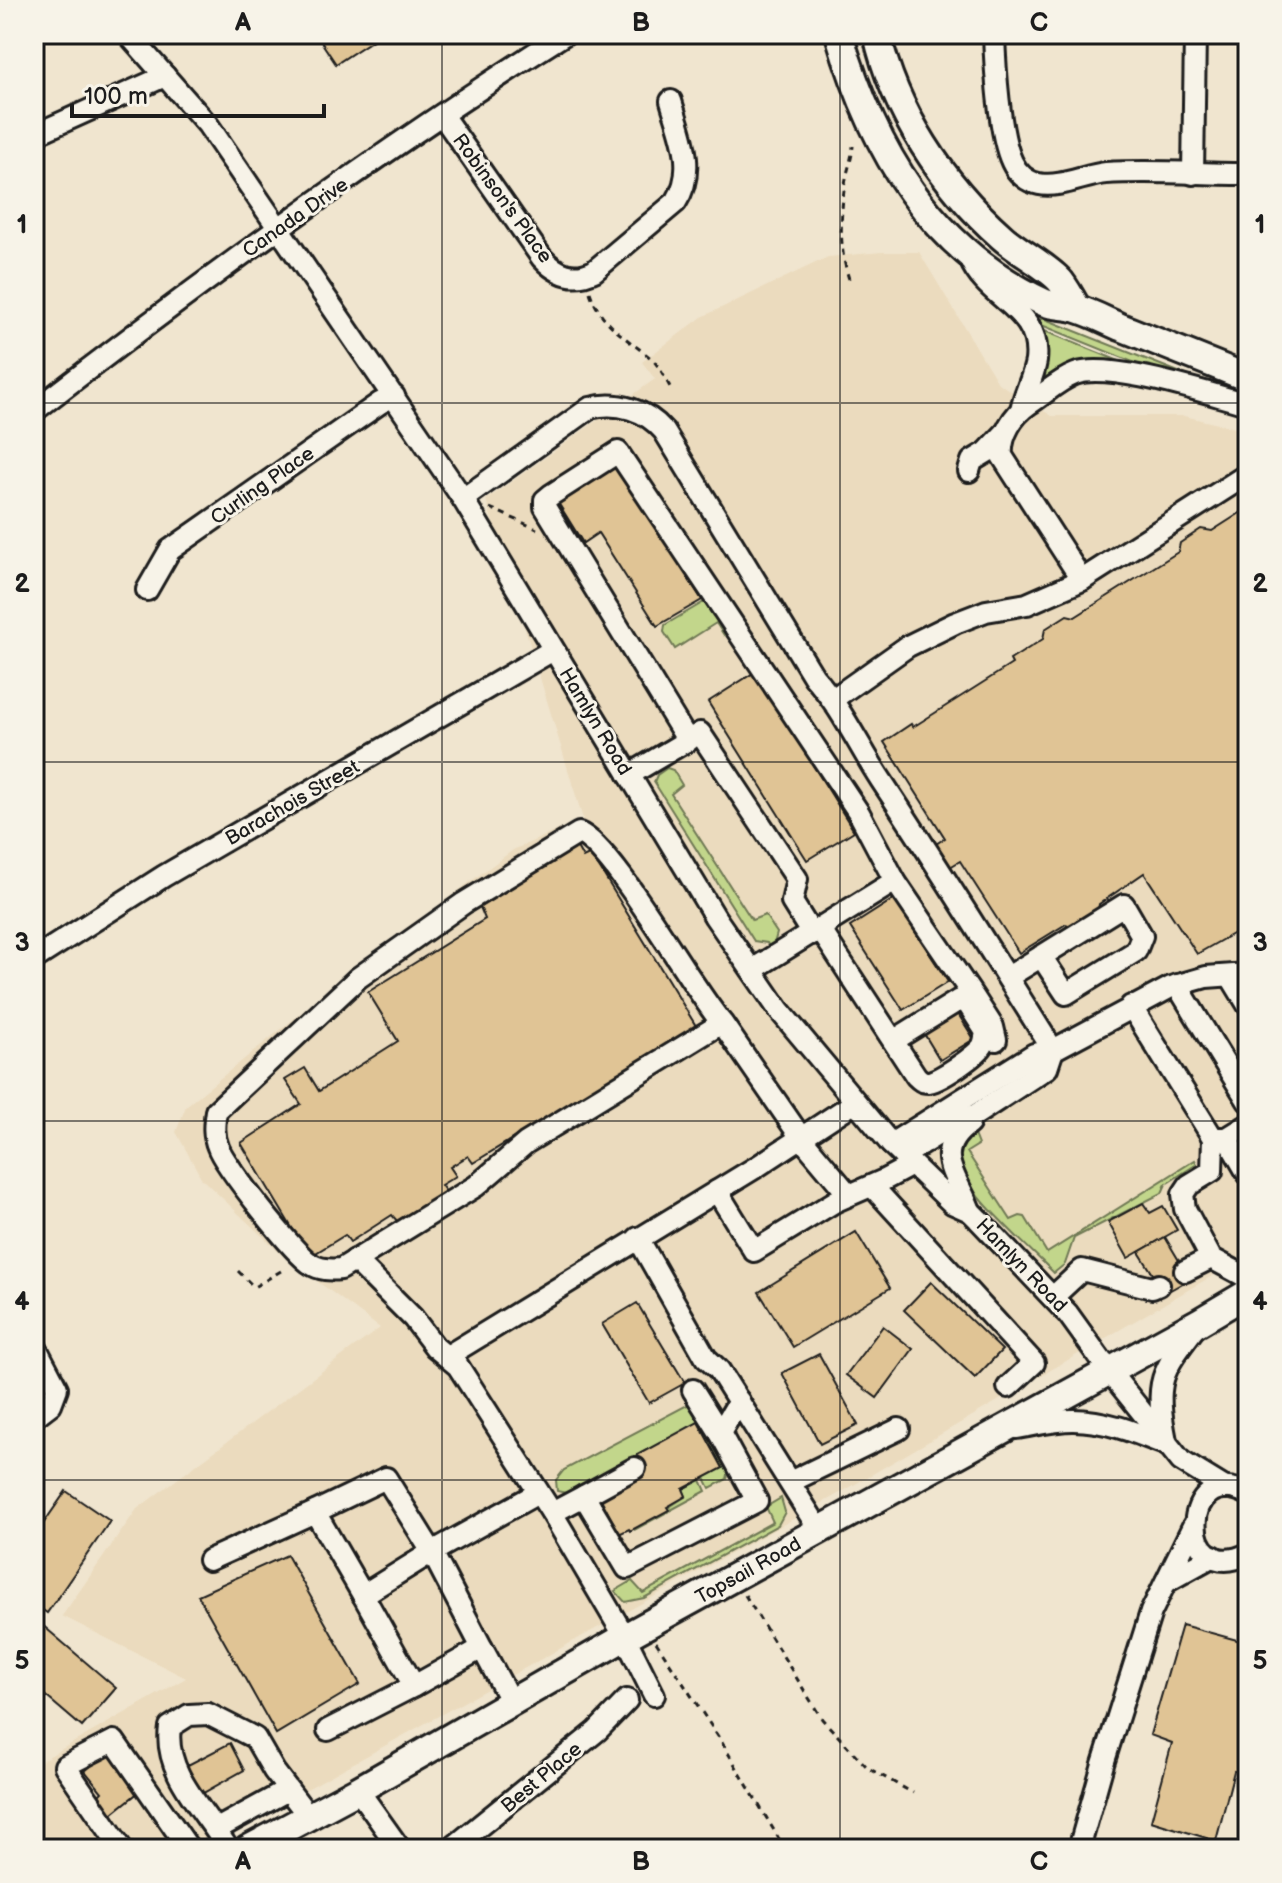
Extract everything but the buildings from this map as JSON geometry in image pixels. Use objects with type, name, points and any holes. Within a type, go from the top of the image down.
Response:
[{"type":"main road","points":[[839,34],[860,97],[887,151],[925,210],[945,235],[968,256],[1046,304],[1077,308],[1248,378]]},
{"type":"main road","points":[[877,34],[899,98],[942,171],[962,197],[1004,239],[1059,279],[1077,308]]},
{"type":"main road","name":"Topsail Road","points":[[248,1849],[1248,1293]]},
{"type":"street","name":"Hamlyn Road","points":[[128,34],[208,125],[463,499],[715,917],[779,1010],[854,1103],[902,1155],[952,1203],[970,1211],[1053,1297],[1181,1461]]},
{"type":"street","name":"Canada Drive","points":[[34,411],[193,288],[442,115],[565,34]]},
{"type":"street","points":[[994,34],[999,96],[1009,154],[1017,170],[1029,181],[1049,185],[1103,174],[1248,174]]},
{"type":"street","points":[[1193,174],[1195,34]]},
{"type":"street","points":[[34,135],[165,76]]},
{"type":"street","name":"Robinson's Place","points":[[442,115],[542,258],[551,267],[572,277],[594,271],[676,202],[682,193],[688,157],[671,101]]},
{"type":"street","points":[[968,256],[976,275],[1024,317],[1032,329],[1036,363],[1024,392],[1021,410]]},
{"type":"street","points":[[969,471],[972,461],[987,452],[1021,410],[1077,373],[1103,370],[1248,404]]},
{"type":"street","name":"Curling Place","points":[[147,590],[170,550],[394,396]]},
{"type":"street","points":[[463,499],[590,408],[600,405],[624,408],[652,417],[664,431],[814,677],[833,699],[1053,1050]]},
{"type":"street","points":[[1005,433],[1002,456],[1082,580]]},
{"type":"street","points":[[688,741],[545,507],[545,500],[618,452],[859,813],[895,881],[993,1027],[996,1040]]},
{"type":"street","points":[[833,699],[908,646],[946,627],[978,613],[1038,601],[1082,580],[1248,474]]},
{"type":"street","name":"Barachois Street","points":[[34,959],[164,876],[553,650]]},
{"type":"street","points":[[629,775],[700,733],[797,879],[792,902],[816,931],[916,1076],[924,1082],[935,1080],[980,1050],[986,1032],[968,1004],[959,1000],[890,1035]]},
{"type":"street","points":[[722,1023],[526,1143],[476,1186],[341,1269],[332,1270],[311,1264],[303,1258],[219,1152],[214,1124],[216,1111],[358,978],[464,903],[579,833],[589,837],[598,847],[633,894],[705,1003],[722,1023],[802,1139],[849,1195]]},
{"type":"street","points":[[752,970],[895,881]]},
{"type":"street","points":[[1008,977],[1041,956],[1124,905],[1142,936],[1136,951],[1066,994],[1041,956]]},
{"type":"street","points":[[717,1191],[754,1251],[849,1195],[872,1186],[902,1155],[1034,1054],[1053,1050],[1131,1006],[1177,985],[1206,977],[1240,976],[1248,1005]]},
{"type":"street","points":[[890,1035],[962,982]]},
{"type":"street","points":[[1177,985],[1248,1101]]},
{"type":"street","points":[[1131,1006],[1220,1138],[1248,1174]]},
{"type":"street","points":[[902,1155],[964,1118],[975,1115],[1047,1068],[1053,1050]]},
{"type":"street","points":[[449,1355],[802,1139],[854,1103]]},
{"type":"street","points":[[970,1211],[963,1191],[950,1171],[949,1158],[954,1138],[975,1115]]},
{"type":"street","points":[[1220,1138],[1248,1125]]},
{"type":"street","points":[[1220,1138],[1212,1171],[1189,1185],[1183,1194],[1185,1209],[1211,1258],[1248,1278]]},
{"type":"street","points":[[872,1186],[1034,1363],[1008,1387]]},
{"type":"street","points":[[638,1238],[706,1358],[719,1370],[820,1531]]},
{"type":"street","points":[[1185,1271],[1211,1258]]},
{"type":"street","points":[[355,1260],[413,1318],[435,1347],[449,1355],[458,1366],[538,1493],[636,1631],[654,1695]]},
{"type":"street","points":[[1053,1297],[1082,1270],[1152,1288],[1159,1285]]},
{"type":"street","points":[[1167,1445],[1160,1412],[1160,1384],[1172,1359],[1199,1322]]},
{"type":"street","points":[[34,1344],[57,1388],[51,1404],[34,1417]]},
{"type":"street","points":[[584,1496],[627,1568],[757,1501],[693,1390]]},
{"type":"street","points":[[720,1433],[739,1401]]},
{"type":"street","points":[[1004,1430],[1076,1420],[1121,1428],[1167,1445]]},
{"type":"street","points":[[790,1482],[899,1429]]},
{"type":"street","points":[[1181,1461],[1225,1488],[1248,1494]]},
{"type":"street","points":[[1181,1461],[1196,1516],[1199,1544],[1213,1556],[1231,1560],[1248,1554]]},
{"type":"street","points":[[552,1513],[635,1468]]},
{"type":"street","points":[[209,1560],[386,1478],[432,1552],[511,1702]]},
{"type":"street","points":[[1079,1849],[1151,1612],[1205,1497],[1225,1488]]},
{"type":"street","points":[[363,1595],[432,1552],[538,1493]]},
{"type":"street","points":[[315,1512],[414,1686]]},
{"type":"street","points":[[1166,1582],[1213,1556]]},
{"type":"street","points":[[328,1730],[482,1648]]},
{"type":"street","name":"Best Place","points":[[451,1849],[597,1731],[627,1700]]},
{"type":"street","points":[[228,1849],[174,1766],[168,1743],[170,1727],[189,1715],[208,1714],[255,1738],[309,1817]]},
{"type":"street","points":[[122,1849],[65,1766],[114,1741],[189,1849]]},
{"type":"street","points":[[217,1829],[288,1790]]},
{"type":"street","points":[[358,1790],[400,1849]]},
{"type":"path","points":[[849,279],[842,259],[842,225],[845,182],[853,146]]},
{"type":"path","points":[[590,292],[603,316],[622,338],[653,361],[670,387]]},
{"type":"path","points":[[486,506],[543,531],[556,529]]},
{"type":"path","points":[[238,1271],[254,1287],[303,1258]]},
{"type":"path","points":[[735,1578],[822,1719],[868,1768],[913,1793]]},
{"type":"path","points":[[636,1631],[721,1741],[785,1849]]},
{"type":"shaded area","points":[[919,252],[998,383],[1052,416],[1184,416],[1248,431],[1248,1255],[840,1493],[199,1849],[34,1849],[34,1765],[186,1678],[62,1616],[137,1509],[380,1328],[282,1255],[202,1179],[176,1132],[186,1106],[384,946],[513,850],[583,819],[486,500],[655,379],[642,362],[702,317],[828,257]]},
{"type":"green space","points":[[1041,319],[1196,379],[1137,367],[1138,364],[1039,324]]},
{"type":"green space","points":[[1042,330],[1124,363],[1083,362],[1040,383]]},
{"type":"green space","points":[[704,602],[713,616],[717,615],[727,633],[724,635],[716,623],[675,649],[664,632],[665,625]]},
{"type":"green space","points":[[667,768],[673,770],[682,785],[671,794],[752,920],[765,915],[777,933],[774,944],[769,947],[767,943],[754,941],[654,782],[657,775]]},
{"type":"green space","points":[[973,1132],[978,1145],[967,1152],[1011,1220],[1025,1217],[1047,1253],[1195,1160],[1197,1164],[1166,1184],[1162,1193],[1074,1238],[1065,1264],[1054,1273],[986,1204],[963,1175],[959,1150]]},
{"type":"green space","points":[[689,1404],[729,1471],[727,1479],[710,1488],[705,1478],[698,1423],[566,1493],[557,1491],[556,1480],[564,1470]]},
{"type":"green space","points":[[701,1480],[706,1491],[634,1530],[686,1496],[683,1489]]},
{"type":"green space","points":[[781,1498],[785,1512],[778,1525],[644,1598],[625,1602],[615,1591],[632,1581],[643,1593],[773,1522],[766,1507]]}]
